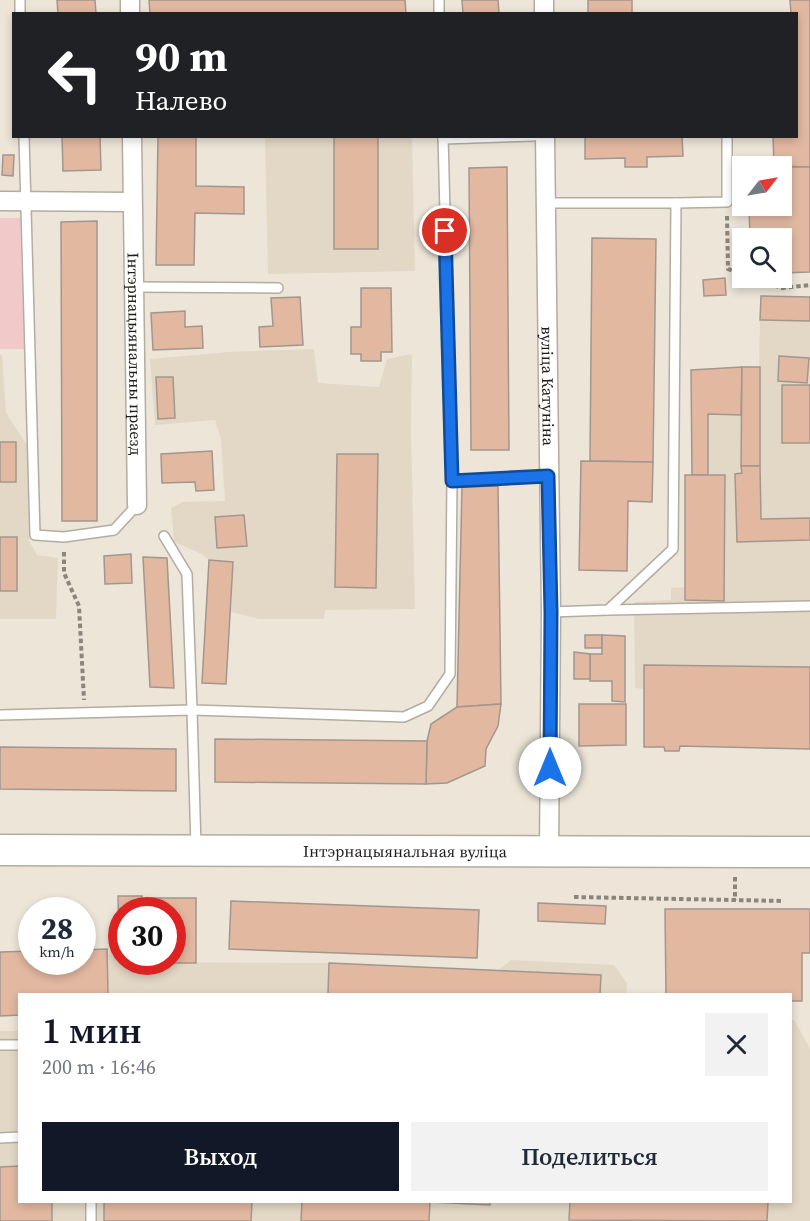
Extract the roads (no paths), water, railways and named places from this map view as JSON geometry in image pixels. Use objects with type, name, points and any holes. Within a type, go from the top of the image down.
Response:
[{"type":"main road","name":"Інтэрнацыянальная вуліца","points":[[0,850],[810,852]]},
{"type":"street","name":"Інтэрнацыянальны праезд","points":[[132,138],[137,505]]},
{"type":"street","name":"вуліца Катуніна","points":[[545,138],[551,612],[549,852]]},
{"type":"street","points":[[0,201],[132,202]]},
{"type":"lane","points":[[24,138],[35,535],[64,537],[114,530],[137,505]]},
{"type":"lane","points":[[0,715],[192,710],[404,717],[428,706],[450,674],[452,481],[443,138]]},
{"type":"lane","points":[[546,203],[727,202],[728,138]]},
{"type":"lane","points":[[608,610],[673,549],[675,203]]},
{"type":"lane","points":[[134,287],[278,288]]},
{"type":"lane","points":[[452,481],[548,476]]},
{"type":"lane","points":[[164,536],[187,574],[196,849]]},
{"type":"lane","points":[[551,612],[810,606]]},
{"type":"lane","points":[[0,1045],[18,1045]]},
{"type":"lane","points":[[0,1138],[18,1137]]},
{"type":"lane","points":[[91,1203],[91,1221]]}]
